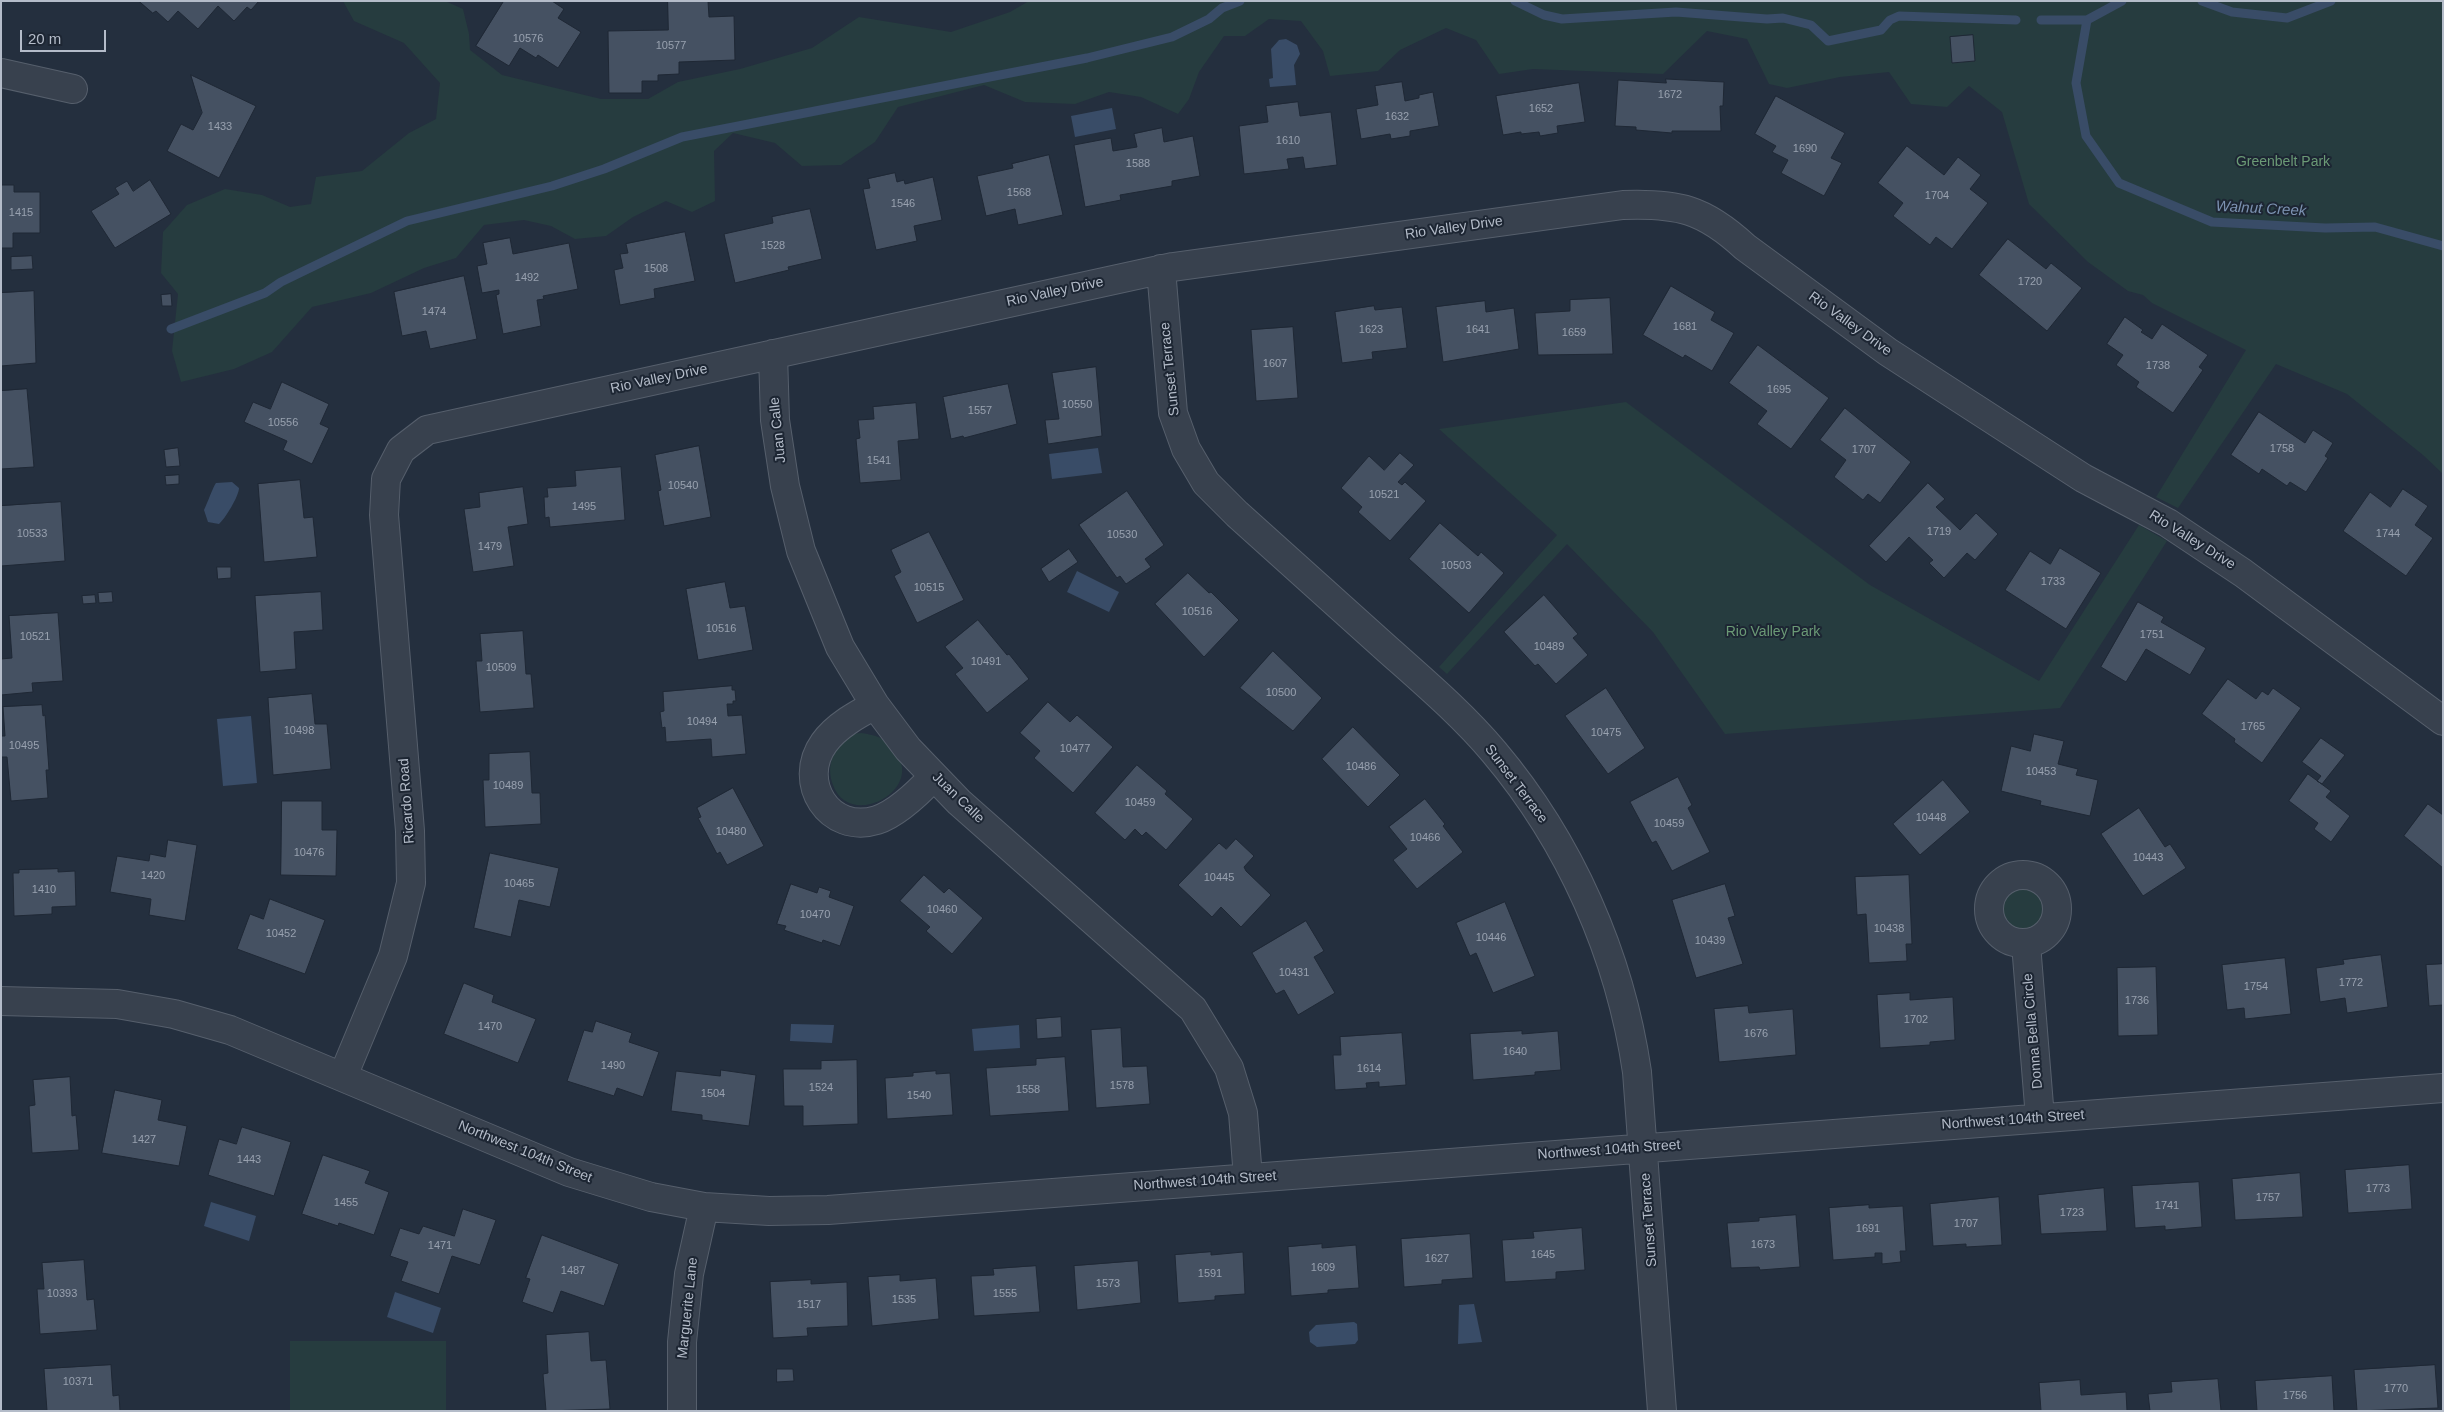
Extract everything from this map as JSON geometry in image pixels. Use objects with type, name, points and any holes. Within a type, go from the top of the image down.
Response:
[{"type":"street","points":[[1,73],[73,89]]},
{"type":"street","name":"Rio Valley Drive","points":[[384,515],[386,479],[401,450],[427,430],[1161,269],[1623,204],[1660,203],[1687,210],[1724,228],[1745,247],[1888,352],[2083,478],[2168,523],[2243,573],[2443,721]]},
{"type":"street","name":"Sunset Terrace","points":[[1161,269],[1173,413],[1186,449],[1206,483],[1244,521],[1451,706],[1494,752],[1533,802],[1566,855],[1593,912],[1631,1027],[1644,1147],[1662,1411]]},
{"type":"street","name":"Juan Calle","points":[[773,354],[775,420],[785,486],[801,551],[840,647],[875,705],[908,749],[959,802],[1193,1009],[1229,1068],[1243,1113],[1248,1178]]},
{"type":"street","name":"Ricardo Road","points":[[343,1076],[393,956],[411,883],[410,831],[384,515]]},
{"type":"street","points":[[875,705],[851,718],[824,743],[816,762],[814,782],[820,801],[837,818],[855,823],[879,820],[912,799],[934,776]]},
{"type":"street","name":"Donna Bella Circle","points":[[2026,944],[2040,1118]]},
{"type":"street","name":"Northwest 104th Street","points":[[1,1001],[117,1004],[174,1014],[230,1030],[568,1172],[651,1197],[704,1207],[769,1212],[828,1210],[2443,1088]]},
{"type":"street","name":"Marguerite Lane","points":[[682,1411],[682,1342],[689,1274],[704,1207]]},
{"type":"green space","name":"Greenbelt Park","points":[[343,1],[445,1],[463,9],[469,34],[470,50],[502,75],[601,99],[648,99],[678,82],[740,69],[812,48],[859,17],[951,32],[1010,12],[1029,1],[2443,1],[2443,474],[2423,455],[2347,394],[2276,364],[2178,508],[2156,497],[2246,350],[2152,303],[2143,295],[2128,291],[2088,262],[2029,204],[2002,112],[1969,86],[1947,107],[1911,104],[1889,72],[1840,77],[1787,88],[1769,84],[1747,39],[1707,31],[1663,74],[1533,69],[1499,74],[1476,40],[1446,28],[1400,50],[1378,71],[1330,76],[1323,51],[1301,21],[1269,19],[1245,36],[1224,36],[1199,72],[1189,99],[1178,114],[1141,97],[1109,92],[1075,104],[1025,102],[984,85],[898,107],[875,142],[841,165],[802,166],[775,143],[733,133],[714,151],[715,201],[692,212],[666,201],[633,217],[606,236],[575,239],[551,226],[524,220],[484,225],[456,258],[424,268],[371,293],[312,307],[272,352],[234,369],[181,382],[172,351],[178,294],[161,273],[163,232],[187,205],[225,189],[262,195],[290,207],[311,204],[316,177],[362,171],[409,133],[436,119],[440,83],[404,43],[354,21]]},
{"type":"green space","name":"Rio Valley Park","points":[[1626,402],[1870,585],[2039,681],[2139,525],[2167,541],[2060,708],[1725,734],[1653,632],[1567,544],[1447,674],[1439,667],[1557,535],[1439,429]]},
{"type":"green space","points":[[849,734],[873,735],[889,744],[896,753],[902,767],[900,780],[893,792],[881,800],[867,805],[854,804],[841,798],[833,785],[830,770],[836,751]]},
{"type":"green space","points":[[2023,886],[2036,890],[2042,896],[2046,909],[2042,922],[2036,928],[2023,932],[2010,928],[2004,922],[2000,909],[2004,896],[2010,890]]},
{"type":"green space","points":[[290,1341],[446,1341],[446,1411],[290,1411]]},
{"type":"water","points":[[1286,39],[1297,45],[1300,54],[1294,65],[1296,85],[1270,87],[1269,79],[1273,78],[1271,49],[1279,40]]},
{"type":"water","points":[[1112,108],[1116,129],[1075,137],[1071,116]]},
{"type":"water","points":[[1098,448],[1102,473],[1052,479],[1049,454]]},
{"type":"water","points":[[232,482],[239,488],[237,496],[225,517],[219,524],[208,522],[204,510],[216,483]]},
{"type":"water","points":[[1077,571],[1119,592],[1109,612],[1067,592]]},
{"type":"water","points":[[251,716],[257,783],[223,786],[217,719]]},
{"type":"water","points":[[791,1024],[834,1025],[832,1043],[790,1041]]},
{"type":"water","points":[[1019,1025],[1020,1048],[974,1051],[972,1029]]},
{"type":"water","points":[[211,1202],[256,1216],[249,1241],[204,1226]]},
{"type":"water","points":[[395,1292],[441,1308],[433,1333],[387,1317]]},
{"type":"water","points":[[1474,1304],[1482,1342],[1458,1344],[1459,1305]]},
{"type":"water","points":[[1354,1322],[1357,1324],[1358,1340],[1355,1344],[1317,1347],[1310,1342],[1309,1332],[1316,1325]]},
{"type":"building","points":[[139,1],[259,1],[251,10],[247,7],[234,21],[218,6],[198,29],[178,11],[168,22],[156,11],[153,13]]},
{"type":"building","points":[[504,1],[552,1],[564,9],[558,18],[581,32],[558,68],[538,55],[536,58],[520,48],[509,66],[476,46]]},
{"type":"building","points":[[668,1],[708,1],[709,17],[734,16],[735,60],[679,62],[679,74],[658,75],[658,81],[642,81],[642,93],[609,93],[608,31],[668,30]]},
{"type":"building","points":[[1973,35],[1975,61],[1952,63],[1950,37]]},
{"type":"building","points":[[191,75],[256,106],[219,178],[167,151],[181,124],[193,130],[202,113]]},
{"type":"building","points":[[1666,79],[1724,82],[1723,106],[1720,106],[1721,131],[1672,131],[1672,133],[1636,130],[1636,127],[1615,126],[1618,80],[1666,83]]},
{"type":"building","points":[[1402,82],[1405,101],[1433,92],[1439,126],[1410,131],[1410,136],[1391,139],[1390,134],[1361,139],[1356,109],[1378,105],[1375,86]]},
{"type":"building","points":[[1579,83],[1585,122],[1557,126],[1558,133],[1540,136],[1539,132],[1503,135],[1496,96]]},
{"type":"building","points":[[1776,96],[1845,133],[1831,158],[1842,163],[1824,196],[1781,173],[1788,160],[1772,152],[1776,146],[1755,134]]},
{"type":"building","points":[[1298,102],[1300,116],[1331,112],[1337,165],[1305,169],[1303,157],[1287,159],[1289,169],[1244,174],[1239,126],[1268,122],[1266,106]]},
{"type":"building","points":[[1162,128],[1164,142],[1193,136],[1200,176],[1172,181],[1172,186],[1120,195],[1121,200],[1085,207],[1074,145],[1111,138],[1113,151],[1137,147],[1134,134]]},
{"type":"building","points":[[1907,146],[1944,175],[1958,157],[1981,175],[1970,189],[1988,203],[1952,249],[1936,237],[1930,245],[1893,216],[1903,203],[1878,183]]},
{"type":"building","points":[[1049,155],[1063,215],[1018,225],[1015,209],[986,216],[977,176],[1013,168],[1012,164]]},
{"type":"building","points":[[895,173],[897,182],[904,180],[905,184],[933,177],[942,220],[914,226],[917,241],[876,250],[863,189],[870,188],[868,179]]},
{"type":"building","points":[[150,180],[171,214],[115,248],[91,211],[119,194],[115,188],[127,181],[133,191]]},
{"type":"building","points":[[1,185],[14,185],[14,192],[40,192],[40,233],[13,233],[13,248],[1,248]]},
{"type":"building","points":[[810,209],[822,259],[788,267],[789,270],[735,283],[724,234],[773,223],[772,217]]},
{"type":"building","points":[[685,232],[695,281],[654,289],[655,298],[620,305],[614,270],[623,268],[620,254],[628,253],[626,244]]},
{"type":"building","points":[[510,238],[513,254],[569,243],[578,289],[543,296],[544,299],[537,300],[541,326],[503,334],[496,295],[499,294],[499,290],[482,293],[477,266],[487,264],[483,243]]},
{"type":"building","points":[[2008,239],[2046,269],[2051,263],[2082,288],[2047,331],[1979,275]]},
{"type":"building","points":[[32,256],[33,269],[11,270],[11,257]]},
{"type":"building","points":[[464,276],[477,339],[430,349],[426,331],[402,336],[394,292]]},
{"type":"building","points":[[1671,286],[1715,312],[1711,320],[1734,333],[1712,371],[1685,355],[1683,358],[1643,335]]},
{"type":"building","points":[[34,291],[36,363],[1,366],[1,293]]},
{"type":"building","points":[[171,294],[172,306],[162,306],[161,295]]},
{"type":"building","points":[[1610,298],[1613,354],[1538,355],[1535,313],[1570,311],[1570,300]]},
{"type":"building","points":[[1485,301],[1486,312],[1514,308],[1519,349],[1443,362],[1436,307]]},
{"type":"building","points":[[1374,306],[1375,310],[1402,307],[1407,348],[1372,352],[1373,359],[1342,363],[1335,312]]},
{"type":"building","points":[[2125,317],[2143,330],[2141,332],[2152,339],[2162,324],[2208,355],[2199,367],[2203,370],[2173,413],[2136,387],[2139,382],[2116,365],[2123,355],[2107,344]]},
{"type":"building","points":[[1293,327],[1298,398],[1256,401],[1251,330]]},
{"type":"building","points":[[1758,345],[1829,398],[1791,449],[1757,424],[1767,411],[1729,383]]},
{"type":"building","points":[[1096,367],[1102,436],[1048,444],[1045,420],[1059,419],[1052,373]]},
{"type":"building","points":[[282,382],[329,404],[320,424],[329,428],[312,464],[283,450],[287,441],[244,422],[253,402],[270,409]]},
{"type":"building","points":[[1008,384],[1017,424],[964,438],[963,436],[951,439],[943,397]]},
{"type":"building","points":[[27,389],[34,467],[1,469],[1,391]]},
{"type":"building","points":[[916,403],[919,439],[898,441],[901,480],[860,483],[856,439],[860,438],[858,420],[874,419],[873,407]]},
{"type":"building","points":[[1845,408],[1911,462],[1880,503],[1868,494],[1863,500],[1834,477],[1846,460],[1820,440]]},
{"type":"building","points":[[2259,412],[2305,443],[2313,430],[2333,443],[2325,456],[2328,458],[2306,492],[2290,482],[2287,486],[2262,469],[2259,474],[2231,455]]},
{"type":"building","points":[[699,446],[711,517],[664,526],[658,491],[661,490],[655,455]]},
{"type":"building","points":[[178,448],[180,466],[166,467],[164,450]]},
{"type":"building","points":[[1400,453],[1414,465],[1398,482],[1402,485],[1405,482],[1426,501],[1390,541],[1358,512],[1362,507],[1341,488],[1369,456],[1384,470]]},
{"type":"building","points":[[621,467],[625,520],[550,527],[549,517],[545,518],[544,497],[548,497],[547,488],[576,486],[575,471]]},
{"type":"building","points":[[179,475],[179,484],[166,485],[165,476]]},
{"type":"building","points":[[300,480],[304,518],[313,517],[317,557],[264,562],[258,484]]},
{"type":"building","points":[[1928,483],[1945,499],[1936,507],[1960,530],[1976,513],[1998,534],[1975,560],[1967,553],[1944,578],[1929,563],[1933,560],[1909,537],[1886,562],[1869,546]]},
{"type":"building","points":[[523,487],[528,524],[508,527],[514,566],[473,572],[464,509],[480,507],[479,493]]},
{"type":"building","points":[[2403,489],[2428,506],[2415,525],[2433,538],[2406,576],[2343,531],[2370,492],[2390,507]]},
{"type":"building","points":[[1127,491],[1164,545],[1145,559],[1151,567],[1126,584],[1120,576],[1117,578],[1079,525]]},
{"type":"building","points":[[61,502],[65,561],[1,566],[1,506]]},
{"type":"building","points":[[1440,523],[1478,556],[1481,552],[1504,573],[1469,613],[1409,559]]},
{"type":"building","points":[[929,532],[964,600],[917,623],[894,576],[901,572],[891,550]]},
{"type":"building","points":[[2060,548],[2101,573],[2066,629],[2005,590],[2030,551],[2050,564]]},
{"type":"building","points":[[1069,549],[1078,562],[1049,582],[1041,569]]},
{"type":"building","points":[[217,567],[231,567],[231,578],[218,579]]},
{"type":"building","points":[[1188,573],[1209,593],[1211,592],[1239,620],[1204,657],[1155,604]]},
{"type":"building","points":[[725,582],[730,608],[745,606],[753,650],[698,660],[686,589]]},
{"type":"building","points":[[112,592],[113,602],[99,603],[98,593]]},
{"type":"building","points":[[321,592],[323,630],[294,632],[296,669],[260,672],[255,596]]},
{"type":"building","points":[[95,595],[96,603],[83,604],[82,596]]},
{"type":"building","points":[[1544,595],[1578,634],[1573,638],[1588,655],[1556,684],[1538,664],[1535,666],[1504,632]]},
{"type":"building","points":[[2138,602],[2164,617],[2161,622],[2206,648],[2190,675],[2146,649],[2126,682],[2101,667]]},
{"type":"building","points":[[58,613],[63,681],[32,683],[33,692],[1,695],[1,659],[12,658],[9,616]]},
{"type":"building","points":[[978,620],[1029,679],[987,713],[955,674],[963,668],[945,647]]},
{"type":"building","points":[[523,631],[526,674],[531,674],[534,708],[480,712],[476,661],[482,661],[480,634]]},
{"type":"building","points":[[1273,651],[1322,698],[1293,731],[1240,688]]},
{"type":"building","points":[[2228,679],[2256,699],[2262,691],[2268,695],[2273,688],[2301,708],[2262,763],[2234,742],[2235,739],[2202,714]]},
{"type":"building","points":[[732,686],[732,690],[735,690],[736,701],[733,701],[733,704],[727,704],[728,716],[742,715],[746,754],[712,757],[711,739],[666,742],[665,727],[662,728],[660,712],[664,711],[663,692]]},
{"type":"building","points":[[1606,688],[1645,748],[1608,774],[1565,716]]},
{"type":"building","points":[[312,694],[315,724],[327,724],[331,769],[273,775],[268,698]]},
{"type":"building","points":[[1048,702],[1070,722],[1077,715],[1113,747],[1073,793],[1034,758],[1040,751],[1020,733]]},
{"type":"building","points":[[42,705],[43,716],[45,715],[49,770],[46,770],[48,798],[11,801],[7,757],[1,757],[1,736],[5,736],[3,707]]},
{"type":"building","points":[[1353,727],[1400,775],[1368,807],[1322,759]]},
{"type":"building","points":[[2034,734],[2064,741],[2058,764],[2078,769],[2076,775],[2098,780],[2090,816],[2040,805],[2041,801],[2001,791],[2011,746],[2030,751]]},
{"type":"building","points":[[2321,738],[2345,755],[2322,784],[2317,781],[2321,776],[2302,762]]},
{"type":"building","points":[[530,752],[532,793],[540,793],[541,824],[485,827],[483,780],[489,780],[489,754]]},
{"type":"building","points":[[1137,765],[1167,791],[1165,794],[1193,819],[1166,850],[1146,832],[1142,836],[1135,829],[1125,840],[1095,813]]},
{"type":"building","points":[[2308,774],[2331,791],[2326,797],[2350,816],[2331,842],[2314,829],[2318,823],[2289,801]]},
{"type":"building","points":[[1678,777],[1692,805],[1688,808],[1710,852],[1672,871],[1656,841],[1652,843],[1630,802]]},
{"type":"building","points":[[1943,780],[1970,812],[1920,855],[1893,824]]},
{"type":"building","points":[[733,788],[764,846],[727,865],[720,852],[717,854],[698,818],[701,817],[697,808]]},
{"type":"building","points":[[1425,799],[1445,824],[1443,826],[1463,852],[1417,889],[1393,860],[1407,849],[1389,827]]},
{"type":"building","points":[[282,801],[322,801],[322,830],[337,830],[336,876],[281,875]]},
{"type":"building","points":[[2428,804],[2443,815],[2443,868],[2404,836]]},
{"type":"building","points":[[2139,808],[2165,847],[2170,844],[2186,868],[2143,896],[2101,834]]},
{"type":"building","points":[[1236,839],[1254,856],[1244,867],[1246,871],[1271,895],[1241,927],[1221,907],[1212,917],[1178,885],[1219,843],[1226,849]]},
{"type":"building","points":[[168,840],[197,845],[185,921],[149,915],[151,899],[110,892],[117,856],[149,861],[150,854],[165,857]]},
{"type":"building","points":[[490,853],[559,868],[550,907],[519,900],[511,937],[474,928]]},
{"type":"building","points":[[58,869],[58,872],[75,871],[76,906],[52,907],[52,914],[14,916],[13,873],[19,873],[19,870]]},
{"type":"building","points":[[924,875],[944,893],[949,888],[983,918],[952,954],[926,931],[930,927],[900,901]]},
{"type":"building","points":[[1909,875],[1912,944],[1906,944],[1907,961],[1869,963],[1866,914],[1857,915],[1855,877]]},
{"type":"building","points":[[791,884],[817,893],[819,887],[831,891],[829,897],[854,906],[840,946],[823,940],[822,943],[784,930],[786,926],[777,924]]},
{"type":"building","points":[[1725,884],[1735,916],[1728,918],[1743,964],[1696,978],[1672,900]]},
{"type":"building","points":[[270,899],[325,920],[305,974],[237,949],[250,914],[263,919]]},
{"type":"building","points":[[1505,902],[1535,976],[1493,993],[1476,953],[1470,956],[1456,923]]},
{"type":"building","points":[[1306,921],[1324,951],[1314,957],[1335,993],[1298,1015],[1284,990],[1276,994],[1252,953]]},
{"type":"building","points":[[2381,955],[2388,1007],[2347,1013],[2345,998],[2320,1002],[2316,968],[2344,964],[2343,960]]},
{"type":"building","points":[[2285,958],[2291,1014],[2245,1019],[2244,1008],[2227,1010],[2222,965]]},
{"type":"building","points":[[2443,964],[2443,1005],[2429,1006],[2426,965]]},
{"type":"building","points":[[2156,967],[2158,1035],[2118,1036],[2117,968]]},
{"type":"building","points":[[464,983],[494,995],[492,1002],[536,1019],[518,1063],[444,1034]]},
{"type":"building","points":[[1910,993],[1910,1000],[1953,997],[1955,1040],[1930,1042],[1930,1045],[1880,1048],[1877,995]]},
{"type":"building","points":[[1748,1006],[1749,1013],[1793,1009],[1796,1055],[1719,1062],[1714,1009]]},
{"type":"building","points":[[1061,1017],[1062,1037],[1037,1039],[1036,1019]]},
{"type":"building","points":[[596,1021],[632,1033],[629,1042],[659,1052],[643,1097],[617,1088],[614,1096],[567,1081],[584,1030],[592,1032]]},
{"type":"building","points":[[1121,1028],[1123,1067],[1147,1066],[1150,1104],[1096,1108],[1091,1030]]},
{"type":"building","points":[[1522,1031],[1522,1034],[1558,1031],[1561,1070],[1535,1072],[1535,1075],[1473,1080],[1470,1034]]},
{"type":"building","points":[[1402,1033],[1406,1085],[1379,1087],[1379,1082],[1366,1083],[1367,1088],[1335,1090],[1333,1055],[1341,1055],[1340,1037]]},
{"type":"building","points":[[1065,1057],[1069,1111],[990,1116],[986,1068],[1036,1065],[1036,1059]]},
{"type":"building","points":[[857,1060],[858,1124],[803,1126],[803,1106],[784,1106],[783,1069],[821,1069],[821,1061]]},
{"type":"building","points":[[721,1070],[756,1075],[749,1126],[702,1120],[702,1115],[671,1111],[676,1071],[720,1076]]},
{"type":"building","points":[[936,1071],[936,1074],[950,1073],[953,1115],[887,1119],[885,1078],[913,1076],[913,1073]]},
{"type":"building","points":[[70,1077],[72,1116],[76,1115],[79,1150],[32,1153],[29,1106],[35,1105],[33,1080]]},
{"type":"building","points":[[115,1090],[162,1100],[158,1120],[187,1126],[179,1166],[102,1153]]},
{"type":"building","points":[[242,1127],[291,1142],[274,1196],[208,1175],[219,1139],[236,1144]]},
{"type":"building","points":[[323,1155],[370,1171],[365,1183],[389,1192],[374,1235],[339,1223],[338,1226],[302,1214]]},
{"type":"building","points":[[2409,1165],[2412,1209],[2348,1213],[2345,1170]]},
{"type":"building","points":[[2300,1173],[2303,1217],[2235,1220],[2232,1179]]},
{"type":"building","points":[[2199,1182],[2202,1227],[2165,1230],[2165,1226],[2135,1228],[2132,1186]]},
{"type":"building","points":[[2104,1188],[2107,1231],[2041,1234],[2038,1195]]},
{"type":"building","points":[[1999,1197],[2002,1245],[1966,1247],[1966,1244],[1933,1246],[1930,1204]]},
{"type":"building","points":[[1869,1205],[1869,1208],[1903,1206],[1906,1251],[1900,1251],[1901,1262],[1882,1264],[1882,1253],[1875,1253],[1875,1257],[1833,1260],[1829,1208]]},
{"type":"building","points":[[463,1209],[496,1220],[480,1265],[452,1256],[439,1294],[401,1281],[408,1262],[390,1256],[400,1228],[419,1234],[423,1226],[454,1236]]},
{"type":"building","points":[[1796,1215],[1800,1267],[1760,1270],[1759,1267],[1731,1268],[1727,1223],[1759,1221],[1759,1218]]},
{"type":"building","points":[[1582,1228],[1585,1270],[1556,1272],[1556,1279],[1505,1282],[1502,1240],[1534,1238],[1533,1232]]},
{"type":"building","points":[[1470,1234],[1473,1278],[1442,1280],[1442,1284],[1404,1287],[1401,1239]]},
{"type":"building","points":[[542,1235],[619,1264],[604,1306],[561,1291],[553,1313],[522,1302],[530,1279],[526,1278]]},
{"type":"building","points":[[1322,1244],[1322,1248],[1356,1245],[1359,1288],[1328,1290],[1328,1293],[1291,1296],[1288,1247]]},
{"type":"building","points":[[1211,1252],[1211,1255],[1243,1252],[1245,1294],[1215,1296],[1215,1300],[1178,1303],[1175,1255]]},
{"type":"building","points":[[84,1260],[87,1300],[94,1299],[97,1330],[40,1334],[37,1289],[44,1289],[42,1263]]},
{"type":"building","points":[[1138,1261],[1141,1303],[1077,1310],[1074,1266]]},
{"type":"building","points":[[1036,1266],[1040,1312],[974,1316],[971,1276],[994,1275],[993,1269]]},
{"type":"building","points":[[900,1275],[900,1281],[936,1278],[939,1319],[872,1326],[868,1277]]},
{"type":"building","points":[[811,1280],[811,1284],[847,1282],[848,1326],[807,1328],[808,1336],[773,1338],[770,1282]]},
{"type":"building","points":[[589,1332],[591,1361],[606,1360],[610,1409],[546,1411],[543,1374],[548,1373],[546,1335]]},
{"type":"building","points":[[111,1365],[113,1396],[119,1395],[120,1411],[47,1411],[44,1369]]},
{"type":"building","points":[[2435,1365],[2438,1408],[2357,1411],[2354,1370]]},
{"type":"building","points":[[777,1369],[793,1369],[794,1381],[777,1382]]},
{"type":"building","points":[[2332,1376],[2334,1411],[2257,1411],[2255,1381]]},
{"type":"building","points":[[2218,1379],[2221,1411],[2150,1411],[2148,1394],[2172,1392],[2171,1382]]},
{"type":"building","points":[[2080,1380],[2081,1395],[2126,1392],[2127,1411],[2041,1411],[2039,1383]]},
{"type":"waterway","points":[[171,329],[265,293],[281,282],[407,221],[552,186],[604,169],[682,137],[1087,58],[1172,37],[1209,19],[1222,8],[1240,1]]},
{"type":"waterway","points":[[1515,1],[1544,15],[1562,19],[1676,12],[1767,19],[1783,18],[1811,25],[1828,41],[1881,30],[1890,20],[1899,16],[2016,20]]},
{"type":"waterway","name":"Walnut Creek","points":[[2041,20],[2087,20],[2122,1]]},
{"type":"waterway","name":"Walnut Creek","points":[[2202,1],[2232,12],[2287,18],[2331,1]]},
{"type":"waterway","name":"Walnut Creek","points":[[2087,20],[2076,83],[2086,136],[2119,183],[2212,222],[2325,228],[2375,227],[2443,246]]}]
